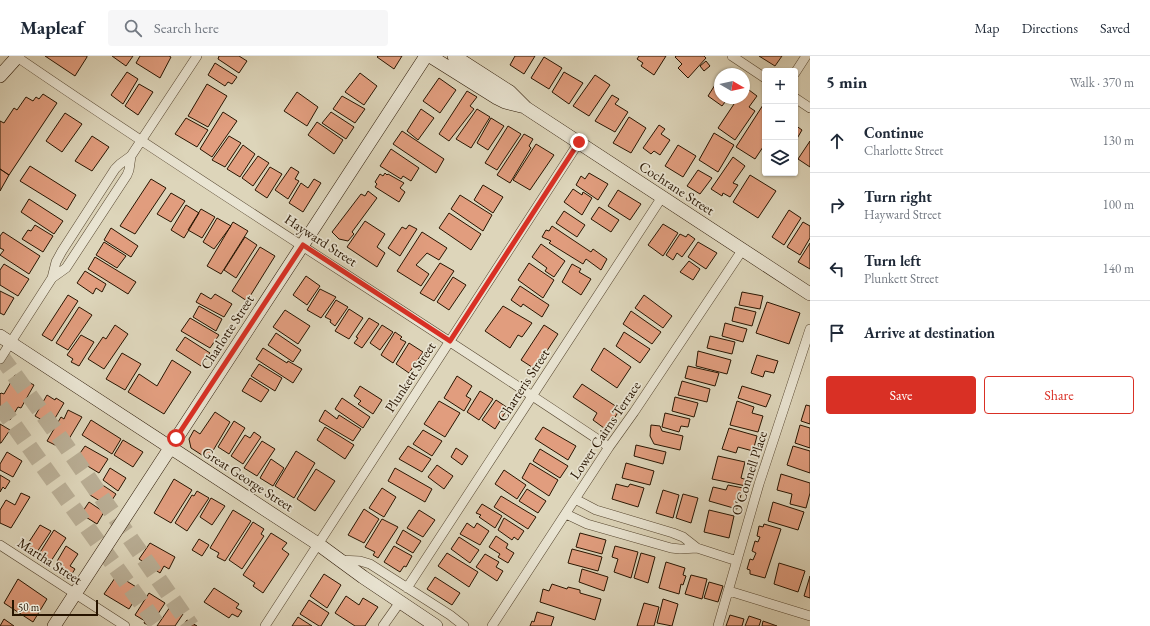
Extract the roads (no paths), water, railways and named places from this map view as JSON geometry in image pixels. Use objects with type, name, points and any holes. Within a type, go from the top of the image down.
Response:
[{"type":"street","points":[[0,76],[18,56]]},
{"type":"street","name":"Hayward Street","points":[[18,56],[142,140],[610,447]]},
{"type":"street","points":[[52,278],[56,262],[115,169],[131,156],[197,56]]},
{"type":"street","name":"Charlotte Street","points":[[54,626],[426,56]]},
{"type":"street","name":"Cochrane Street","points":[[430,56],[497,98],[526,108]]},
{"type":"street","name":"Cochrane Street","points":[[454,56],[510,92],[526,108],[810,294]]},
{"type":"street","points":[[732,56],[762,76]]},
{"type":"street","points":[[798,68],[806,56]]},
{"type":"street","points":[[798,100],[810,108]]},
{"type":"street","name":"Plunkett Street","points":[[265,626],[579,142]]},
{"type":"street","points":[[0,359],[5,340],[52,278],[66,268],[123,182],[129,170],[131,156]]},
{"type":"street","name":"Charteris Street","points":[[408,588],[662,197]]},
{"type":"street","name":"Lower Cairns Terrace","points":[[492,626],[575,499],[743,249]]},
{"type":"street","name":"O'Connell Place","points":[[718,626],[759,484],[810,329]]},
{"type":"street","name":"Great George Street","points":[[5,340],[318,544],[436,626]]},
{"type":"street","points":[[575,499],[596,510],[673,533],[682,537],[697,548],[737,561]]},
{"type":"street","points":[[566,514],[587,524],[671,548],[697,548]]},
{"type":"street","name":"Martha Street","points":[[0,545],[125,626]]},
{"type":"street","points":[[340,560],[365,561],[464,626]]},
{"type":"street","points":[[729,591],[810,616]]},
{"type":"street","points":[[383,626],[400,602]]},
{"type":"tunnel","points":[[0,355],[66,446],[191,626]]},
{"type":"tunnel","points":[[0,406],[158,626]]}]
